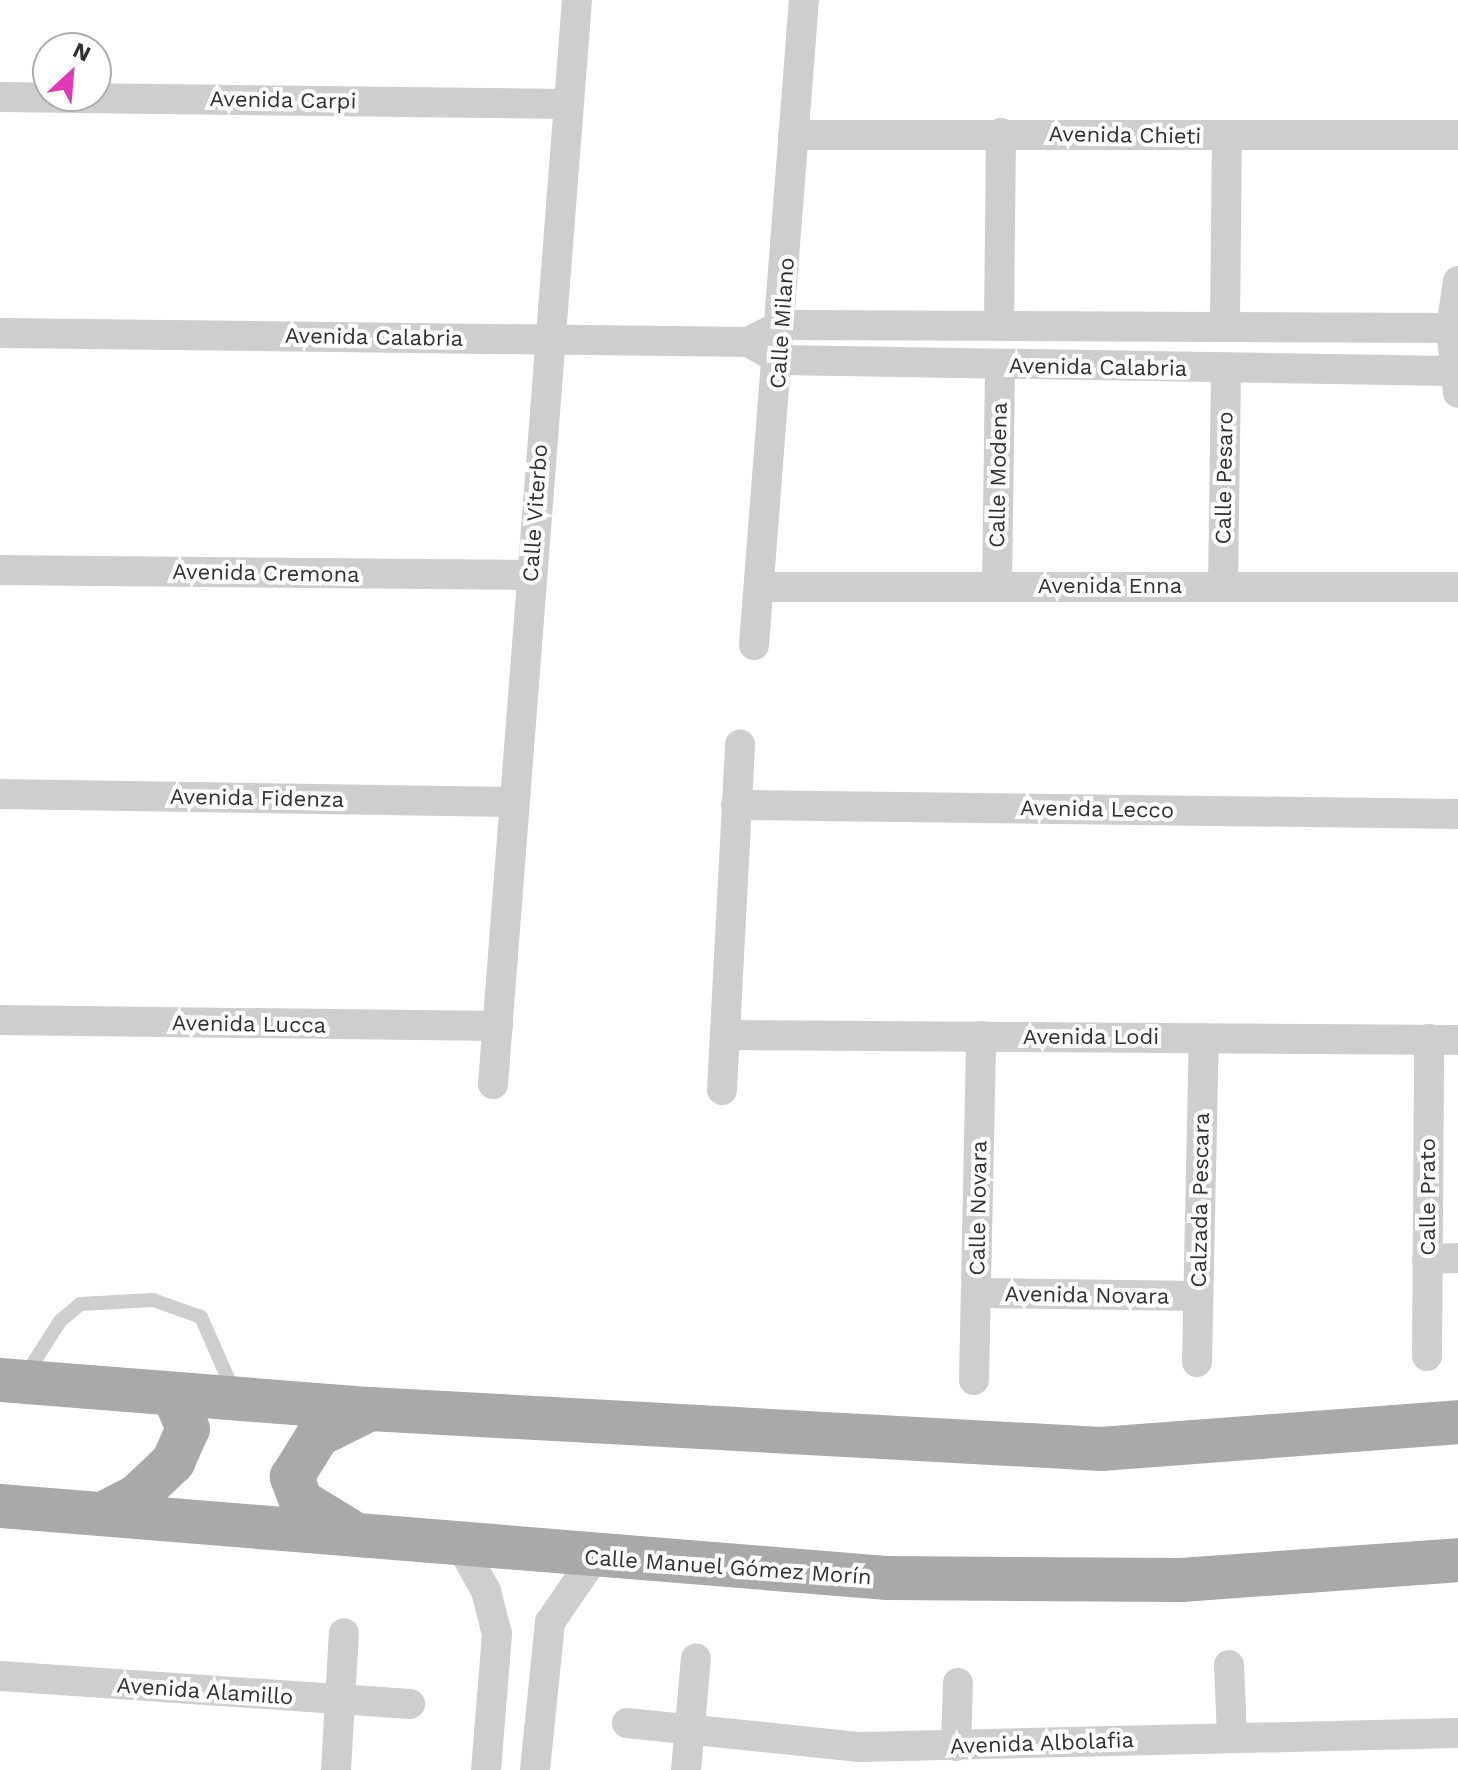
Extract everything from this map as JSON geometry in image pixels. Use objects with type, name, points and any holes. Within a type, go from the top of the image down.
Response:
[{"type":"main road","points":[[11,1381],[370,1409],[1101,1449],[1458,1422]]},
{"type":"main road","points":[[104,1513],[137,1496],[173,1462],[188,1429],[173,1394]]},
{"type":"main road","points":[[365,1537],[312,1511],[292,1477],[318,1435],[370,1409]]},
{"type":"main road","name":"Calle Manuel Gómez Morín","points":[[0,1506],[594,1558],[1004,1582],[1279,1575],[1458,1560]]},
{"type":"main road","points":[[1279,1575],[1336,1550],[1458,1531]]},
{"type":"street","name":"Calle Viterbo","points":[[493,1084],[547,339],[577,0]]},
{"type":"street","name":"Calle Milano","points":[[754,645],[762,587],[780,360],[804,0]]},
{"type":"street","name":"Avenida Carpi","points":[[0,97],[567,104]]},
{"type":"street","points":[[999,324],[1001,133]]},
{"type":"street","name":"Avenida Chieti","points":[[793,135],[1458,135]]},
{"type":"street","points":[[1225,325],[1227,136]]},
{"type":"street","points":[[1456,382],[1451,328],[1458,281]]},
{"type":"street","name":"Avenida Calabria","points":[[0,333],[748,342],[782,325],[1451,328]]},
{"type":"street","name":"Avenida Calabria","points":[[748,342],[780,360],[1226,370],[1456,382]]},
{"type":"street","name":"Calle Modena","points":[[997,585],[1000,364]]},
{"type":"street","name":"Calle Pesaro","points":[[1223,586],[1226,370]]},
{"type":"street","name":"Avenida Cremona","points":[[0,570],[531,575]]},
{"type":"street","name":"Avenida Enna","points":[[762,587],[1458,587]]},
{"type":"street","points":[[722,1090],[740,744]]},
{"type":"street","name":"Avenida Fidenza","points":[[0,794],[514,802]]},
{"type":"street","name":"Avenida Lecco","points":[[736,805],[1458,814]]},
{"type":"street","name":"Avenida Lucca","points":[[0,1020],[498,1026]]},
{"type":"street","name":"Avenida Lodi","points":[[725,1035],[1443,1039]]},
{"type":"street","name":"Calle Novara","points":[[974,1380],[981,1036]]},
{"type":"street","name":"Calzada Pescara","points":[[1197,1362],[1204,1038]]},
{"type":"street","name":"Calle Prato","points":[[1427,1356],[1427,1259],[1443,1039]]},
{"type":"street","points":[[1427,1259],[1458,1258]]},
{"type":"street","name":"Avenida Novara","points":[[976,1293],[1198,1296]]},
{"type":"street","points":[[462,1548],[494,1611],[494,1682],[487,1766],[535,1767],[541,1685],[550,1622],[594,1558]]},
{"type":"street","points":[[336,1770],[344,1633]]},
{"type":"street","points":[[686,1770],[696,1658]]},
{"type":"street","points":[[1229,1665],[1232,1738]]},
{"type":"street","name":"Avenida Alamillo","points":[[0,1676],[410,1704]]},
{"type":"street","points":[[494,1682],[541,1685]]},
{"type":"street","points":[[956,1746],[958,1683]]},
{"type":"street","name":"Avenida Albolafia","points":[[627,1723],[860,1747],[1458,1733]]},
{"type":"lane","points":[[11,1381],[60,1321],[80,1304],[153,1300],[201,1317],[235,1397]]}]
